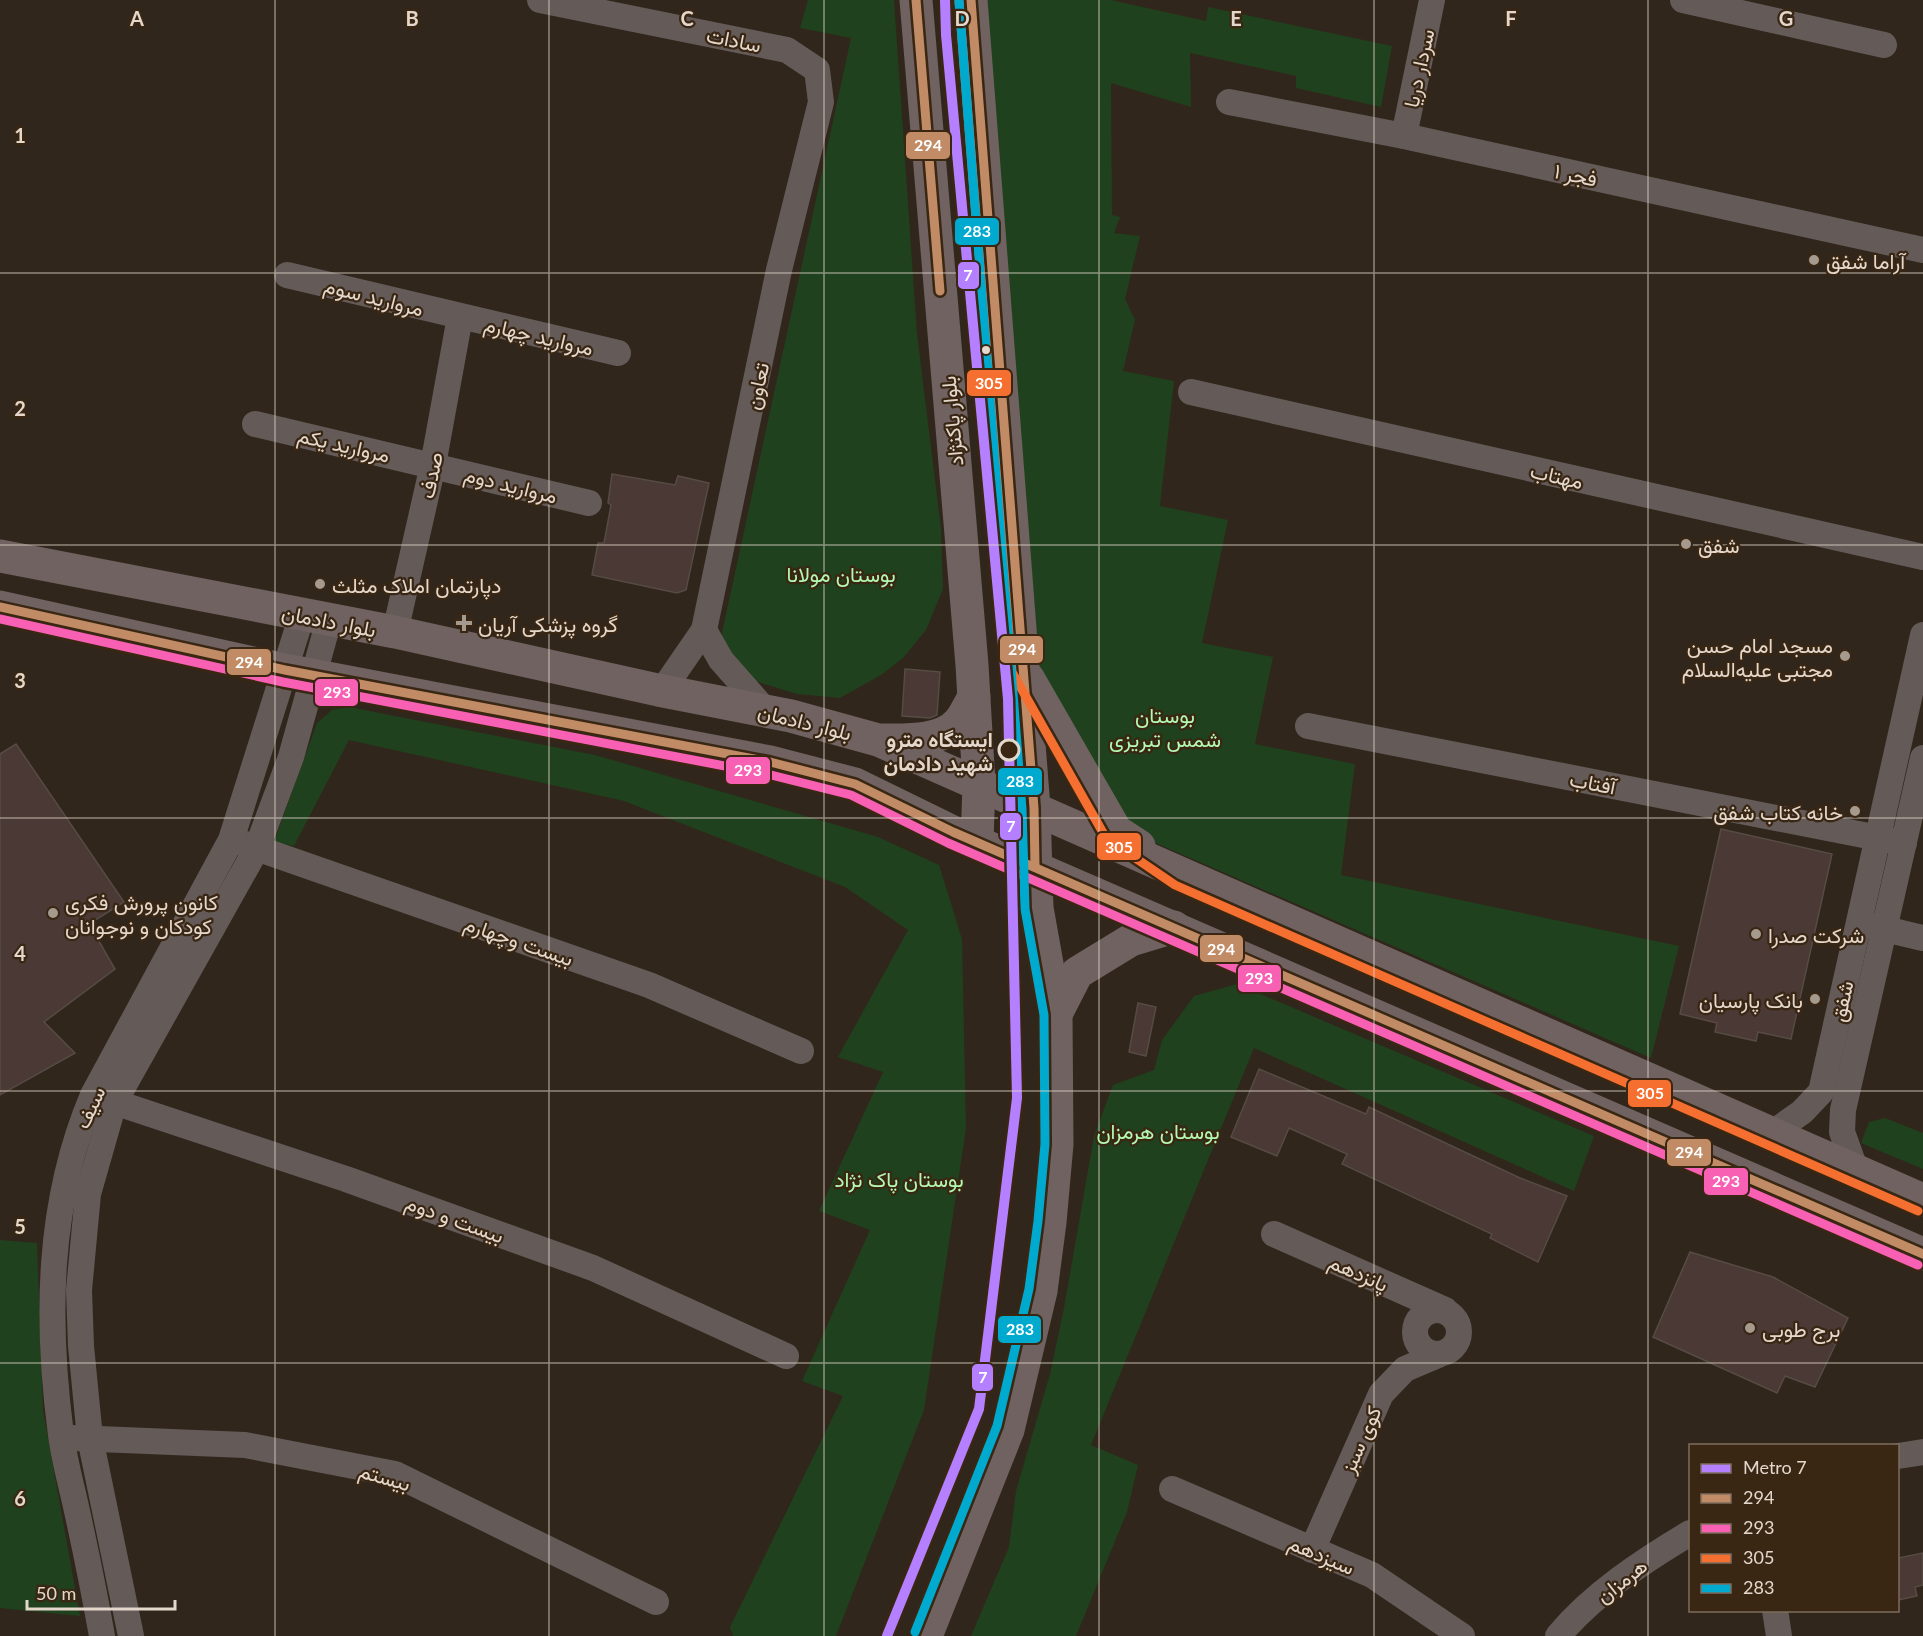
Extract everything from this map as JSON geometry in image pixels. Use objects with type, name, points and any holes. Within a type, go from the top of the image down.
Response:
[{"type":"main road","name":"بلوار پاکنژاد","points":[[916,0],[972,665],[979,784],[977,842]]},
{"type":"main road","points":[[926,1636],[1008,1430],[1041,1291],[1057,1144],[1056,1014],[1037,908],[1034,808],[1024,670],[971,0]]},
{"type":"main road","name":"بلوار دادمان","points":[[0,556],[395,632],[662,691],[765,710],[878,740],[1923,1200]]},
{"type":"main road","points":[[0,607],[300,673],[770,762],[855,784],[977,842],[1923,1254]]},
{"type":"main road","points":[[972,665],[985,677],[999,682],[1012,679],[1024,670]]},
{"type":"main road","points":[[1024,670],[1116,831],[1180,874]]},
{"type":"main road","points":[[878,740],[916,740],[942,732],[958,723],[974,697]]},
{"type":"main road","points":[[1056,1014],[1077,973],[1131,940],[1174,927]]},
{"type":"street","name":"سادات","points":[[540,0],[787,50],[817,70]]},
{"type":"street","name":"سردار دریا","points":[[1404,136],[1432,0]]},
{"type":"street","points":[[1683,0],[1884,45]]},
{"type":"street","name":"تعاون","points":[[662,691],[704,630],[779,270],[821,102],[817,70]]},
{"type":"street","name":"فجر ۱","points":[[1229,102],[1404,136],[1923,250]]},
{"type":"street","name":"مروارید سوم","points":[[287,275],[460,317]]},
{"type":"street","name":"مروارید چهارم","points":[[460,317],[618,353]]},
{"type":"street","name":"صدف","points":[[395,632],[432,465],[460,317]]},
{"type":"street","name":"مهتاب","points":[[1191,392],[1923,557]]},
{"type":"street","name":"مروارید یکم","points":[[255,424],[432,465]]},
{"type":"street","name":"مروارید دوم","points":[[432,465],[589,503]]},
{"type":"street","name":"سیف","points":[[131,1636],[90,1438],[81,1346],[79,1290],[82,1244],[104,1099],[231,840],[300,673],[315,617]]},
{"type":"street","points":[[704,630],[721,660],[765,710]]},
{"type":"street","name":"شفق","points":[[1772,1134],[1802,1112],[1821,1092],[1923,635]]},
{"type":"street","name":"سیف","points":[[102,1636],[61,1437],[51,1316],[56,1235],[65,1175],[77,1134],[104,1099],[257,848],[291,757],[300,673]]},
{"type":"street","name":"آفتاب","points":[[1308,726],[1904,843]]},
{"type":"street","points":[[1894,762],[1922,766]]},
{"type":"street","name":"شفق","points":[[1856,1171],[1842,1132],[1843,1110],[1922,766]]},
{"type":"street","name":"بیست وچهارم","points":[[231,840],[649,985],[801,1051]]},
{"type":"street","points":[[1858,923],[1923,938]]},
{"type":"street","name":"بیست و دوم","points":[[104,1099],[346,1179],[593,1268],[786,1356]]},
{"type":"street","name":"پانزدهم","points":[[1274,1234],[1445,1310]]},
{"type":"street","points":[[1429,1310],[1445,1310],[1457,1320],[1460,1336],[1453,1350],[1438,1355],[1423,1350],[1414,1336],[1417,1321],[1429,1310]]},
{"type":"street","name":"کوی سبز","points":[[1312,1550],[1380,1394],[1405,1370],[1438,1355]]},
{"type":"street","name":"بیستم","points":[[61,1437],[245,1445],[395,1474],[656,1602]]},
{"type":"street","points":[[1899,1456],[1923,1452]]},
{"type":"street","name":"سیزدهم","points":[[1172,1489],[1372,1575],[1462,1636]]},
{"type":"street","name":"هرمزان","points":[[1558,1636],[1572,1619],[1648,1558],[1689,1534]]},
{"type":"street","points":[[1775,1612],[1779,1636]]},
{"type":"green space","name":"بوستان مولانا","points":[[808,0],[894,0],[917,334],[941,528],[943,589],[926,630],[903,658],[881,675],[840,698],[797,694],[755,681],[720,642],[851,38],[800,28]]},
{"type":"green space","name":"بوستان شمس تبریزی","points":[[986,0],[1111,0],[1206,21],[1208,7],[1392,46],[1381,107],[1296,88],[1296,76],[1190,53],[1191,107],[1111,83],[1112,215],[1120,217],[1114,233],[1140,236],[1125,299],[1135,320],[1123,371],[1174,381],[1160,506],[1228,520],[1202,643],[1273,657],[1255,744],[1355,764],[1341,875],[1679,946],[1651,1058],[1135,834],[1048,696],[1039,662]]},
{"type":"green space","name":"بوستان پاک نژاد","points":[[349,707],[595,755],[878,837],[939,865],[962,939],[966,1128],[924,1410],[836,1636],[733,1636],[730,1627],[843,1396],[802,1381],[870,1230],[819,1211],[883,1072],[838,1057],[908,930],[845,887],[624,801],[349,740],[294,846],[274,842],[317,723],[332,710]]},
{"type":"green space","name":"بوستان هرمزان","points":[[1237,984],[1594,1136],[1574,1191],[1254,1048],[1091,1445],[1138,1465],[1127,1512],[1076,1636],[971,1636],[1009,1547],[1016,1491],[1050,1374],[1064,1308],[1094,1136],[1113,1085],[1154,1070],[1162,1040],[1194,996]]},
{"type":"green space","points":[[1885,1118],[1923,1133],[1923,1169],[1861,1143],[1869,1122]]},
{"type":"green space","points":[[0,1240],[37,1243],[43,1410],[80,1616],[0,1608]]},
{"type":"building","points":[[612,474],[675,485],[678,476],[709,483],[686,590],[677,593],[592,575],[598,543],[604,543],[611,505],[608,503]]},
{"type":"building","points":[[905,669],[940,672],[937,715],[930,718],[902,716]]},
{"type":"building","name":"کانون پرورش فکری کودکان و نوجوانان","points":[[16,744],[124,902],[89,924],[115,969],[44,1022],[75,1053],[0,1095],[0,754]]},
{"type":"building","name":"شرکت صدرا","points":[[1721,829],[1832,854],[1791,1039],[1758,1032],[1756,1041],[1715,1032],[1717,1023],[1680,1014]]},
{"type":"building","points":[[1138,1003],[1156,1007],[1146,1056],[1129,1052]]},
{"type":"building","points":[[1259,1069],[1366,1114],[1369,1107],[1520,1178],[1567,1196],[1538,1262],[1490,1238],[1492,1234],[1342,1164],[1347,1154],[1289,1128],[1277,1156],[1231,1137]]},
{"type":"building","name":"برج طوبی","points":[[1690,1252],[1773,1277],[1848,1318],[1815,1387],[1785,1376],[1777,1393],[1653,1337]]},
{"type":"building","points":[[1923,1553],[1923,1585],[1915,1587],[1917,1596],[1899,1600],[1899,1558]]},
{"type":"metro line","name":"7","points":[[887,1636],[979,1409],[1017,1098],[1008,699],[946,35],[945,0]]},
{"type":"transit line","name":"294","points":[[916,0],[940,291]]},
{"type":"transit line","name":"294","points":[[971,0],[1034,808],[1035,866]]},
{"type":"transit line","name":"305","points":[[959,1],[1012,672],[1106,838],[1175,885],[1918,1211]]},
{"type":"transit line","name":"283","points":[[915,1632],[997,1426],[1029,1289],[1045,1144],[1044,1015],[1025,909],[1022,809],[959,1]]},
{"type":"transit line","name":"294","points":[[0,607],[285,670],[770,762],[855,784],[953,832],[1923,1254]]},
{"type":"transit line","name":"293","points":[[0,619],[283,682],[767,774],[851,795],[948,843],[1918,1265]]},
{"type":"place","name":"آراما شفق","points":[[1814,260]]},
{"type":"place","name":"شفق","points":[[1686,544]]},
{"type":"place","name":"دپارتمان املاک مثلث","points":[[320,584]]},
{"type":"place","name":"گروه پزشکی آریان","points":[[464,623]]},
{"type":"place","name":"مسجد امام حسن مجتبی علیه‌السلام","points":[[1845,656]]},
{"type":"place","name":"ایستگاه مترو شهید دادمان","points":[[1009,750]]},
{"type":"place","name":"خانه کتاب شفق","points":[[1855,811]]},
{"type":"place","name":"کانون پرورش فکری کودکان و نوجوانان","points":[[53,913]]},
{"type":"place","name":"شرکت صدرا","points":[[1756,934]]},
{"type":"place","name":"بانک پارسیان","points":[[1815,999]]},
{"type":"place","name":"برج طوبی","points":[[1750,1328]]}]
